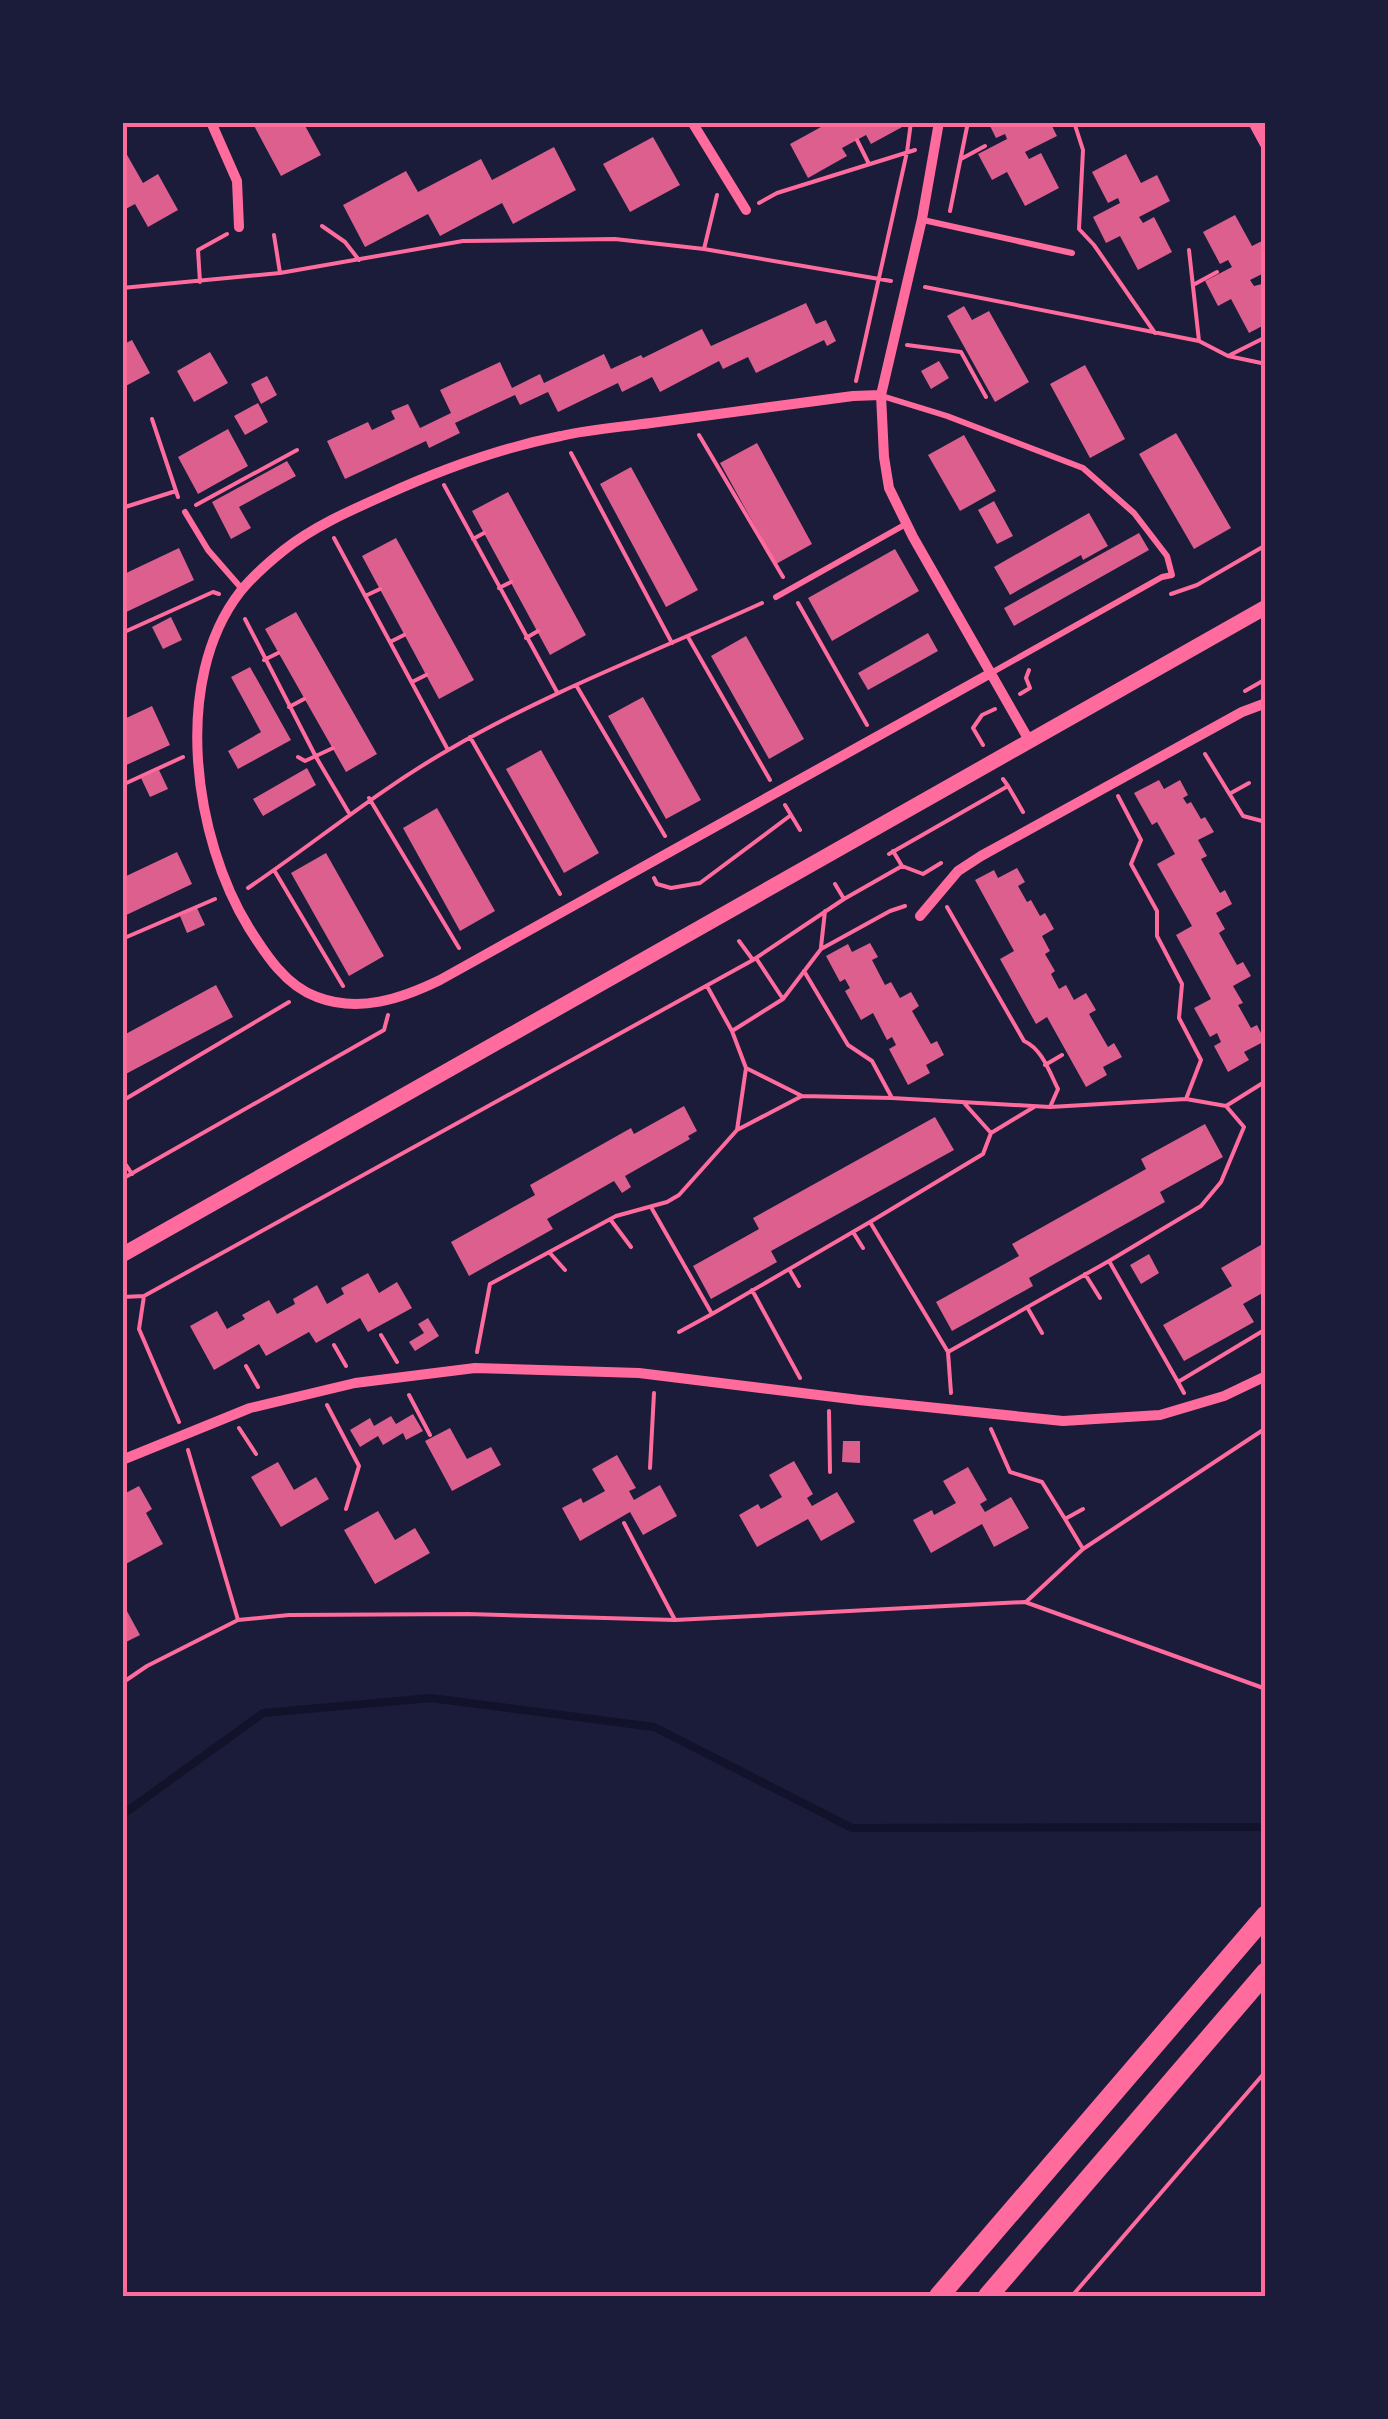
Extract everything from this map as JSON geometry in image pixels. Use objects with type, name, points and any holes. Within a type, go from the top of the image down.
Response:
[{"type":"highway","points":[[940,2296],[1266,1914]]},
{"type":"highway","points":[[988,2296],[1266,1972]]},
{"type":"main road","points":[[122,1255],[1266,607]]},
{"type":"street","points":[[211,122],[238,182],[240,227]]},
{"type":"street","points":[[692,122],[746,210]]},
{"type":"street","points":[[939,122],[922,219],[881,395],[880,429],[888,488],[1030,742]]},
{"type":"street","points":[[1253,122],[1266,146]]},
{"type":"street","points":[[881,395],[562,435],[437,472],[326,523],[286,549],[239,594],[209,660],[200,704],[196,751],[201,797],[230,896],[270,960],[306,992],[354,1004],[390,1000],[422,989],[468,964],[991,673]]},
{"type":"street","points":[[920,916],[968,864],[1266,703]]},
{"type":"street","points":[[122,1460],[268,1404],[356,1384],[474,1368],[654,1374],[1063,1421],[1160,1416],[1224,1396],[1266,1376]]},
{"type":"lane","points":[[922,219],[1072,253]]},
{"type":"lane","points":[[881,395],[1083,468],[1134,513],[1170,562],[1172,575],[1162,577],[991,673]]},
{"type":"lane","points":[[184,512],[239,594]]},
{"type":"lane","points":[[776,597],[906,524]]},
{"type":"path","points":[[853,396],[911,122]]},
{"type":"path","points":[[948,226],[968,122]]},
{"type":"path","points":[[1074,122],[1083,150],[1079,229],[1155,333]]},
{"type":"path","points":[[857,140],[869,164]]},
{"type":"path","points":[[961,159],[986,146]]},
{"type":"path","points":[[746,210],[777,193],[907,152]]},
{"type":"path","points":[[704,249],[722,174]]},
{"type":"path","points":[[322,226],[345,242],[360,260]]},
{"type":"path","points":[[200,282],[198,250],[240,227]]},
{"type":"path","points":[[274,235],[280,273]]},
{"type":"path","points":[[122,288],[280,273],[463,241],[615,239],[704,249],[905,284],[1200,342],[1228,356],[1266,364]]},
{"type":"path","points":[[1188,250],[1200,342]]},
{"type":"path","points":[[1193,285],[1217,272]]},
{"type":"path","points":[[1228,356],[1266,336]]},
{"type":"path","points":[[892,344],[961,352],[986,397]]},
{"type":"path","points":[[152,419],[184,512],[298,450]]},
{"type":"path","points":[[562,435],[673,644]]},
{"type":"path","points":[[437,472],[556,692]]},
{"type":"path","points":[[122,508],[176,491]]},
{"type":"path","points":[[326,523],[448,750]]},
{"type":"path","points":[[473,539],[484,533]]},
{"type":"path","points":[[1159,596],[1186,591],[1266,545]]},
{"type":"path","points":[[499,588],[511,582]]},
{"type":"path","points":[[366,596],[380,589]]},
{"type":"path","points":[[122,633],[213,592],[239,594],[264,660],[349,813]]},
{"type":"path","points":[[122,938],[230,896],[274,870],[369,798],[556,692],[776,597]]},
{"type":"path","points":[[526,638],[538,632]]},
{"type":"path","points":[[390,642],[404,635]]},
{"type":"path","points":[[688,637],[800,830]]},
{"type":"path","points":[[264,660],[278,653]]},
{"type":"path","points":[[982,715],[1030,688],[1026,678],[1033,666]]},
{"type":"path","points":[[412,682],[426,675]]},
{"type":"path","points":[[576,684],[672,849]]},
{"type":"path","points":[[289,707],[304,699]]},
{"type":"path","points":[[470,738],[568,907]]},
{"type":"path","points":[[1195,738],[1243,816],[1266,822]]},
{"type":"path","points":[[298,757],[306,761],[332,748]]},
{"type":"path","points":[[122,785],[196,751]]},
{"type":"path","points":[[1111,784],[1141,840],[1131,864],[1156,910],[1157,936],[1182,984],[1179,1018],[1201,1060],[1186,1099]]},
{"type":"path","points":[[1229,794],[1249,784]]},
{"type":"path","points":[[1008,786],[1032,828]]},
{"type":"path","points":[[369,798],[468,964]]},
{"type":"path","points":[[671,888],[702,885],[791,815]]},
{"type":"path","points":[[893,851],[902,866]]},
{"type":"path","points":[[274,870],[354,1004]]},
{"type":"path","points":[[835,884],[844,899]]},
{"type":"path","points":[[732,1030],[783,999],[821,949],[890,911],[938,896],[1024,1041],[1035,1046],[1058,1089],[1050,1107]]},
{"type":"path","points":[[122,1298],[144,1296],[755,959],[825,912],[821,949]]},
{"type":"path","points":[[739,940],[783,999]]},
{"type":"path","points":[[804,971],[848,1045],[872,1061],[892,1098]]},
{"type":"path","points":[[707,986],[732,1030],[746,1068],[737,1130]]},
{"type":"path","points":[[122,1101],[306,992]]},
{"type":"path","points":[[122,1179],[384,1030],[390,1000]]},
{"type":"path","points":[[1045,1065],[1062,1056]]},
{"type":"path","points":[[746,1068],[802,1096],[1050,1107],[1186,1099],[1226,1106],[1244,1127],[1221,1182],[1201,1206],[948,1352]]},
{"type":"path","points":[[1226,1106],[1266,1081]]},
{"type":"path","points":[[474,1368],[490,1284],[610,1219],[679,1195],[737,1130],[802,1096]]},
{"type":"path","points":[[964,1104],[991,1133]]},
{"type":"path","points":[[680,1332],[984,1154],[991,1133],[1035,1106]]},
{"type":"path","points":[[122,1158],[132,1174]]},
{"type":"path","points":[[652,1207],[712,1314]]},
{"type":"path","points":[[610,1219],[631,1248]]},
{"type":"path","points":[[870,1222],[948,1352],[952,1409]]},
{"type":"path","points":[[853,1232],[863,1248]]},
{"type":"path","points":[[548,1252],[565,1270]]},
{"type":"path","points":[[1108,1261],[1192,1406]]},
{"type":"path","points":[[789,1269],[799,1286]]},
{"type":"path","points":[[1086,1274],[1100,1298]]},
{"type":"path","points":[[752,1290],[800,1373],[801,1393]]},
{"type":"path","points":[[144,1296],[139,1329],[184,1434],[238,1620]]},
{"type":"path","points":[[1028,1307],[1042,1333]]},
{"type":"path","points":[[1178,1382],[1266,1329]]},
{"type":"path","points":[[382,1335],[404,1376],[410,1400],[430,1434]]},
{"type":"path","points":[[334,1345],[356,1384]]},
{"type":"path","points":[[246,1366],[268,1404]]},
{"type":"path","points":[[650,1468],[654,1374]]},
{"type":"path","points":[[320,1392],[359,1466],[346,1509]]},
{"type":"path","points":[[830,1396],[830,1472]]},
{"type":"path","points":[[984,1413],[1010,1472],[1042,1482],[1083,1548]]},
{"type":"path","points":[[231,1416],[256,1454]]},
{"type":"path","points":[[1025,1602],[1083,1548],[1266,1428]]},
{"type":"path","points":[[1065,1520],[1083,1509]]},
{"type":"path","points":[[624,1524],[675,1620]]},
{"type":"path","points":[[122,1684],[147,1666],[238,1620],[289,1614],[675,1620],[1025,1602],[1266,1689]]},
{"type":"path","points":[[1072,2296],[1266,2071]]},
{"type":"building","points":[[252,122],[303,122],[321,155],[281,176]]},
{"type":"building","points":[[818,122],[902,122],[904,126],[871,144],[866,135],[842,148],[847,156],[808,178],[790,144],[821,127]]},
{"type":"building","points":[[988,122],[1050,122],[1057,136],[1025,152],[1029,159],[1041,153],[1059,188],[1025,206],[1007,172],[992,180],[978,154],[1007,139],[1005,134],[996,138]]},
{"type":"building","points":[[653,137],[680,185],[630,212],[603,164]]},
{"type":"building","points":[[122,146],[143,183],[158,174],[178,210],[148,227],[135,204],[122,211]]},
{"type":"building","points":[[554,147],[576,190],[513,224],[502,203],[440,236],[428,214],[365,247],[343,205],[406,171],[418,192],[481,159],[492,180]]},
{"type":"building","points":[[1126,154],[1141,183],[1157,175],[1170,201],[1139,217],[1143,223],[1154,217],[1172,252],[1138,270],[1120,236],[1106,243],[1093,217],[1120,203],[1118,198],[1108,203],[1092,172]]},
{"type":"building","points":[[1235,215],[1252,246],[1266,239],[1266,272],[1250,280],[1254,286],[1266,283],[1266,324],[1249,333],[1231,299],[1218,306],[1205,281],[1232,267],[1228,260],[1220,264],[1203,232]]},
{"type":"building","points":[[806,303],[816,324],[826,320],[836,341],[827,346],[824,340],[756,373],[748,357],[723,369],[719,361],[660,392],[652,377],[622,392],[618,383],[558,412],[548,392],[520,405],[515,395],[455,423],[460,433],[429,448],[426,441],[345,479],[327,441],[368,422],[372,430],[395,419],[391,411],[408,404],[420,428],[451,413],[440,390],[500,362],[512,388],[540,374],[544,383],[604,354],[611,369],[702,329],[711,346]]},
{"type":"building","points":[[964,306],[972,320],[989,311],[1029,382],[995,402],[947,316]]},
{"type":"building","points":[[132,340],[150,373],[122,388],[122,345]]},
{"type":"building","points":[[210,352],[228,383],[194,402],[177,371]]},
{"type":"building","points":[[939,361],[949,378],[931,389],[921,371]]},
{"type":"building","points":[[1085,365],[1125,439],[1090,458],[1050,384]]},
{"type":"building","points":[[267,376],[277,395],[261,404],[251,384]]},
{"type":"building","points":[[258,403],[268,422],[245,435],[234,416]]},
{"type":"building","points":[[228,429],[248,466],[198,494],[178,457]]},
{"type":"building","points":[[1176,433],[1231,528],[1194,549],[1139,454]]},
{"type":"building","points":[[964,435],[996,491],[960,511],[928,455]]},
{"type":"building","points":[[757,443],[812,544],[776,564],[720,463]]},
{"type":"building","points":[[287,461],[296,476],[239,507],[251,528],[231,539],[212,502]]},
{"type":"building","points":[[631,467],[698,590],[666,607],[600,484]]},
{"type":"building","points":[[508,492],[586,635],[550,655],[472,511]]},
{"type":"building","points":[[994,501],[1013,536],[997,544],[978,510]]},
{"type":"building","points":[[1089,513],[1108,546],[1083,560],[1081,555],[1010,595],[994,567]]},
{"type":"building","points":[[1139,533],[1149,550],[1014,626],[1004,608]]},
{"type":"building","points":[[396,538],[474,680],[439,699],[362,556]]},
{"type":"building","points":[[179,548],[194,580],[122,614],[122,575]]},
{"type":"building","points":[[895,549],[919,591],[832,641],[808,598]]},
{"type":"building","points":[[296,612],[377,754],[346,772],[265,629]]},
{"type":"building","points":[[171,617],[182,640],[163,649],[152,627]]},
{"type":"building","points":[[928,633],[938,651],[868,690],[858,673]]},
{"type":"building","points":[[746,636],[804,739],[769,759],[711,656]]},
{"type":"building","points":[[250,667],[291,740],[238,769],[228,751],[261,732],[231,677]]},
{"type":"building","points":[[643,697],[701,800],[666,819],[608,716]]},
{"type":"building","points":[[152,706],[170,745],[122,767],[122,720]]},
{"type":"building","points":[[541,750],[599,853],[564,873],[506,769]]},
{"type":"building","points":[[307,768],[316,785],[263,816],[253,799]]},
{"type":"building","points":[[159,770],[168,789],[150,797],[141,778]]},
{"type":"building","points":[[1159,780],[1164,789],[1180,780],[1188,795],[1183,798],[1187,804],[1191,802],[1201,819],[1205,817],[1214,832],[1198,840],[1207,856],[1201,859],[1220,893],[1225,890],[1232,904],[1216,913],[1225,929],[1219,933],[1237,965],[1243,962],[1251,976],[1233,986],[1251,1028],[1257,1025],[1265,1041],[1244,1052],[1249,1060],[1228,1072],[1214,1046],[1221,1042],[1217,1033],[1210,1037],[1194,1008],[1211,999],[1176,935],[1192,926],[1157,864],[1175,854],[1134,793]]},
{"type":"building","points":[[437,808],[495,911],[460,931],[403,828]]},
{"type":"building","points":[[177,852],[192,884],[122,917],[122,878]]},
{"type":"building","points":[[326,853],[384,956],[349,976],[291,873]]},
{"type":"building","points":[[1017,868],[1025,882],[1018,886],[1027,902],[1031,900],[1040,916],[1045,913],[1054,929],[1042,936],[1050,951],[1045,954],[1055,971],[1051,974],[1059,989],[1066,985],[1074,1000],[1086,993],[1096,1010],[1089,1014],[1108,1047],[1114,1043],[1122,1057],[1103,1067],[1107,1075],[1086,1087],[1047,1017],[1036,1024],[1000,959],[1014,951],[975,880],[994,870],[998,878]]},
{"type":"building","points":[[197,908],[205,925],[187,933],[180,916]]},
{"type":"building","points":[[870,943],[878,957],[872,960],[885,985],[891,982],[900,998],[911,992],[919,1006],[912,1011],[931,1044],[937,1041],[944,1055],[926,1065],[930,1073],[908,1085],[889,1049],[896,1045],[892,1037],[887,1040],[873,1013],[861,1020],[845,991],[850,988],[845,979],[840,982],[826,956],[848,944],[852,952]]},
{"type":"building","points":[[216,985],[233,1017],[122,1076],[122,1036]]},
{"type":"building","points":[[684,1106],[697,1131],[688,1136],[690,1139],[625,1176],[631,1187],[622,1193],[614,1181],[547,1219],[553,1229],[469,1276],[451,1242],[535,1195],[530,1185],[631,1128],[634,1134]]},
{"type":"building","points":[[935,1117],[954,1150],[771,1251],[777,1262],[711,1299],[693,1266],[759,1229],[753,1218]]},
{"type":"building","points":[[1205,1124],[1223,1157],[1160,1192],[1165,1202],[1029,1278],[1033,1286],[952,1331],[936,1302],[1019,1256],[1012,1244],[1146,1169],[1141,1159]]},
{"type":"building","points":[[1266,1242],[1266,1291],[1243,1304],[1254,1322],[1184,1361],[1163,1325],[1232,1286],[1221,1268]]},
{"type":"building","points":[[1149,1254],[1159,1273],[1141,1284],[1130,1265]]},
{"type":"building","points":[[368,1273],[379,1293],[397,1282],[412,1308],[368,1332],[360,1318],[316,1343],[309,1332],[266,1356],[259,1344],[214,1370],[190,1326],[217,1311],[227,1329],[269,1300],[277,1314],[317,1285],[327,1304],[344,1294],[341,1288]]},
{"type":"building","points":[[428,1318],[439,1336],[415,1351],[409,1342],[424,1333],[418,1324]]},
{"type":"building","points":[[413,1414],[423,1431],[406,1440],[403,1433],[383,1445],[378,1436],[360,1447],[350,1430],[370,1418],[374,1426],[391,1416],[396,1424]]},
{"type":"building","points":[[450,1428],[467,1459],[491,1447],[501,1465],[452,1491],[425,1441]]},
{"type":"building","points":[[843,1441],[860,1441],[860,1463],[842,1462]]},
{"type":"building","points":[[617,1455],[636,1488],[629,1491],[634,1500],[660,1485],[677,1516],[643,1535],[630,1512],[580,1541],[562,1508],[581,1498],[583,1503],[605,1491],[592,1469]]},
{"type":"building","points":[[794,1461],[813,1494],[807,1498],[812,1506],[837,1492],[855,1522],[821,1541],[808,1519],[757,1547],[739,1515],[782,1497],[769,1475]]},
{"type":"building","points":[[278,1462],[294,1490],[316,1477],[329,1499],[281,1527],[251,1477]]},
{"type":"building","points":[[968,1467],[987,1500],[980,1504],[985,1512],[1011,1497],[1029,1528],[994,1547],[982,1524],[931,1553],[913,1520],[932,1510],[934,1515],[956,1503],[943,1481]]},
{"type":"building","points":[[139,1486],[152,1509],[146,1513],[163,1544],[122,1566],[122,1495]]},
{"type":"building","points":[[378,1511],[395,1540],[415,1528],[430,1553],[375,1584],[344,1530]]},
{"type":"building","points":[[122,1602],[140,1635],[122,1644]]},
{"type":"waterway","points":[[122,1815],[263,1713],[431,1698],[654,1727],[852,1828],[1266,1827]]}]
